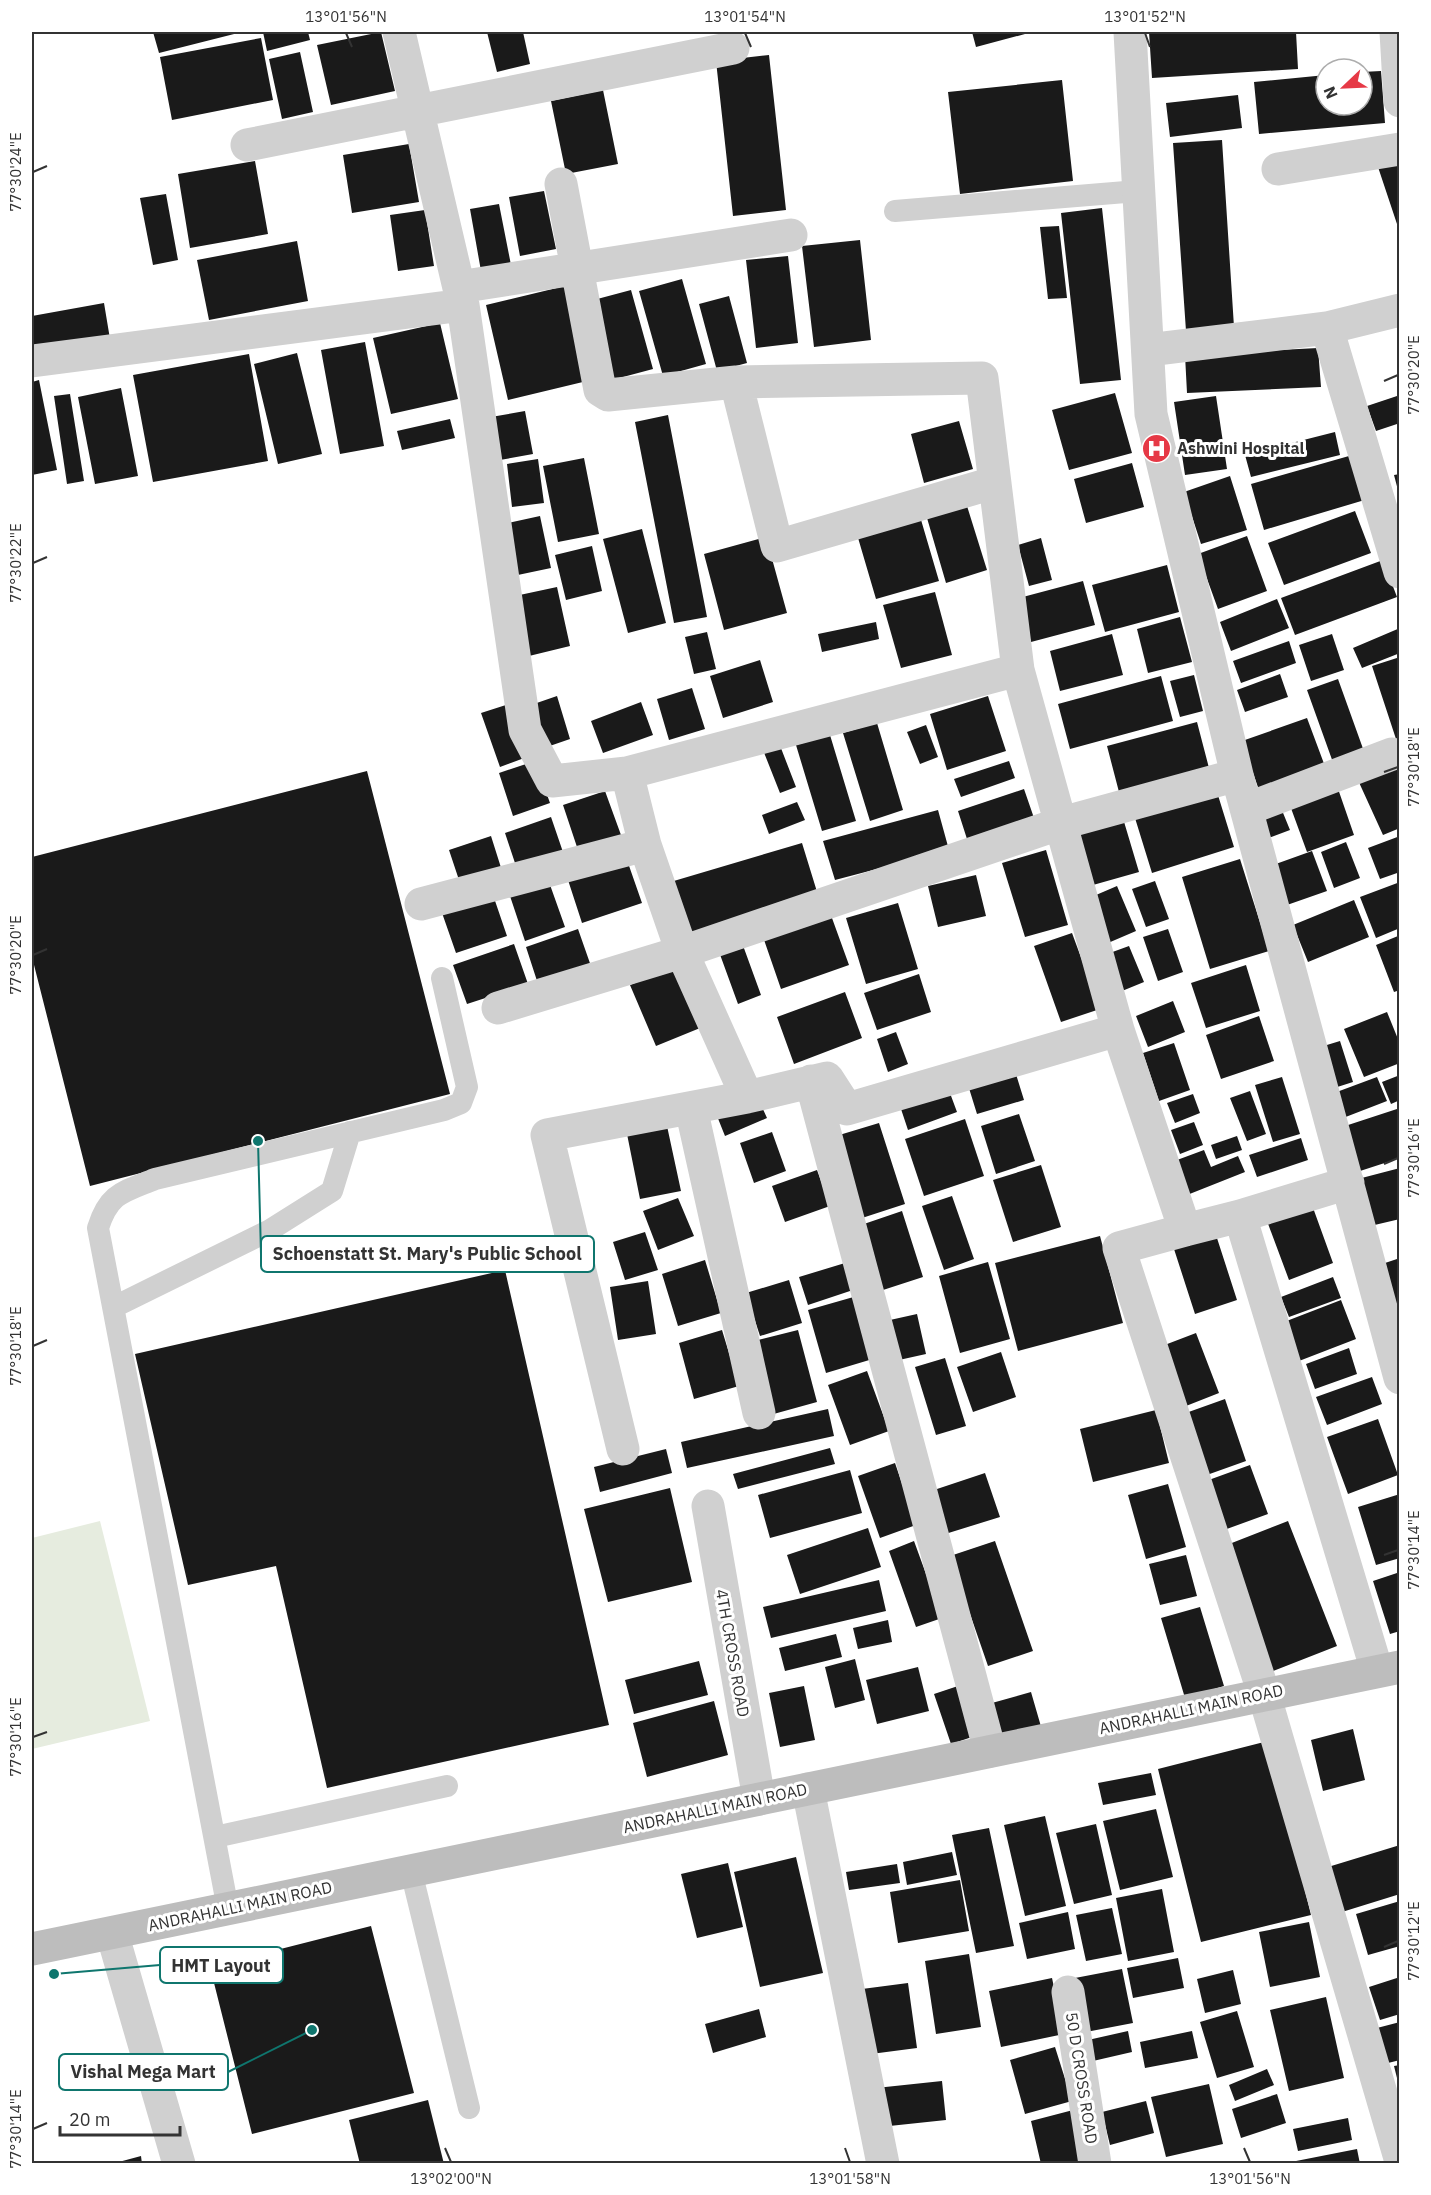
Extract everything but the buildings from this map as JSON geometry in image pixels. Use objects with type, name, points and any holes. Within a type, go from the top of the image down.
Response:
[{"type":"main road","name":"ANDRAHALLI MAIN ROAD","points":[[32,1949],[1388,1669]]},
{"type":"street","points":[[399,32],[461,296],[525,730],[552,781],[627,773],[1018,670]]},
{"type":"street","points":[[1130,32],[1151,414],[1247,810],[1400,1378]]},
{"type":"street","points":[[1396,32],[1400,101]]},
{"type":"street","points":[[247,145],[733,48]]},
{"type":"street","points":[[1278,169],[1400,150]]},
{"type":"street","points":[[561,184],[600,390],[608,395],[736,382],[982,378],[993,483],[1018,670],[1118,1030],[1185,1230]]},
{"type":"street","points":[[32,361],[461,296],[577,268],[791,235]]},
{"type":"street","points":[[1148,350],[1326,328],[1400,310]]},
{"type":"street","points":[[1326,328],[1400,572]]},
{"type":"street","points":[[736,382],[777,546],[993,483]]},
{"type":"street","points":[[1247,810],[1392,753]]},
{"type":"street","points":[[627,773],[645,845],[682,952],[747,1097]]},
{"type":"street","points":[[498,1008],[682,952],[1062,823],[1238,775]]},
{"type":"street","points":[[421,904],[645,845]]},
{"type":"street","points":[[623,1449],[547,1135],[747,1097],[826,1078],[847,1109],[1118,1030]]},
{"type":"street","points":[[811,1082],[990,1751]]},
{"type":"street","points":[[691,1108],[759,1413]]},
{"type":"street","points":[[1348,1183],[1240,1216],[1119,1248],[1264,1694],[1400,2158]]},
{"type":"street","points":[[1240,1216],[1388,1669]]},
{"type":"street","name":"4TH CROSS ROAD","points":[[708,1506],[759,1799]]},
{"type":"street","points":[[808,1789],[883,2163]]},
{"type":"street","points":[[112,1933],[178,2163]]},
{"type":"street","name":"50 D CROSS ROAD","points":[[1068,1992],[1095,2163]]},
{"type":"lane","points":[[895,211],[1138,191]]},
{"type":"lane","points":[[228,1909],[98,1228],[104,1209],[117,1194],[155,1179],[460,1103],[467,1087],[442,978]]},
{"type":"lane","points":[[114,1308],[270,1230],[332,1191],[350,1132]]},
{"type":"lane","points":[[215,1837],[447,1786]]},
{"type":"lane","points":[[411,1870],[469,2108]]},
{"type":"shaded area","points":[[100,1521],[150,1721],[32,1749],[32,1538]]},
{"type":"place","name":"Ashwini Hospital","points":[[1156,448]]},
{"type":"place","name":"Schoenstatt St. Mary's Public School","points":[[258,1141]]},
{"type":"place","name":"HMT Layout","points":[[54,1974]]},
{"type":"place","name":"Vishal Mega Mart","points":[[312,2030]]}]
